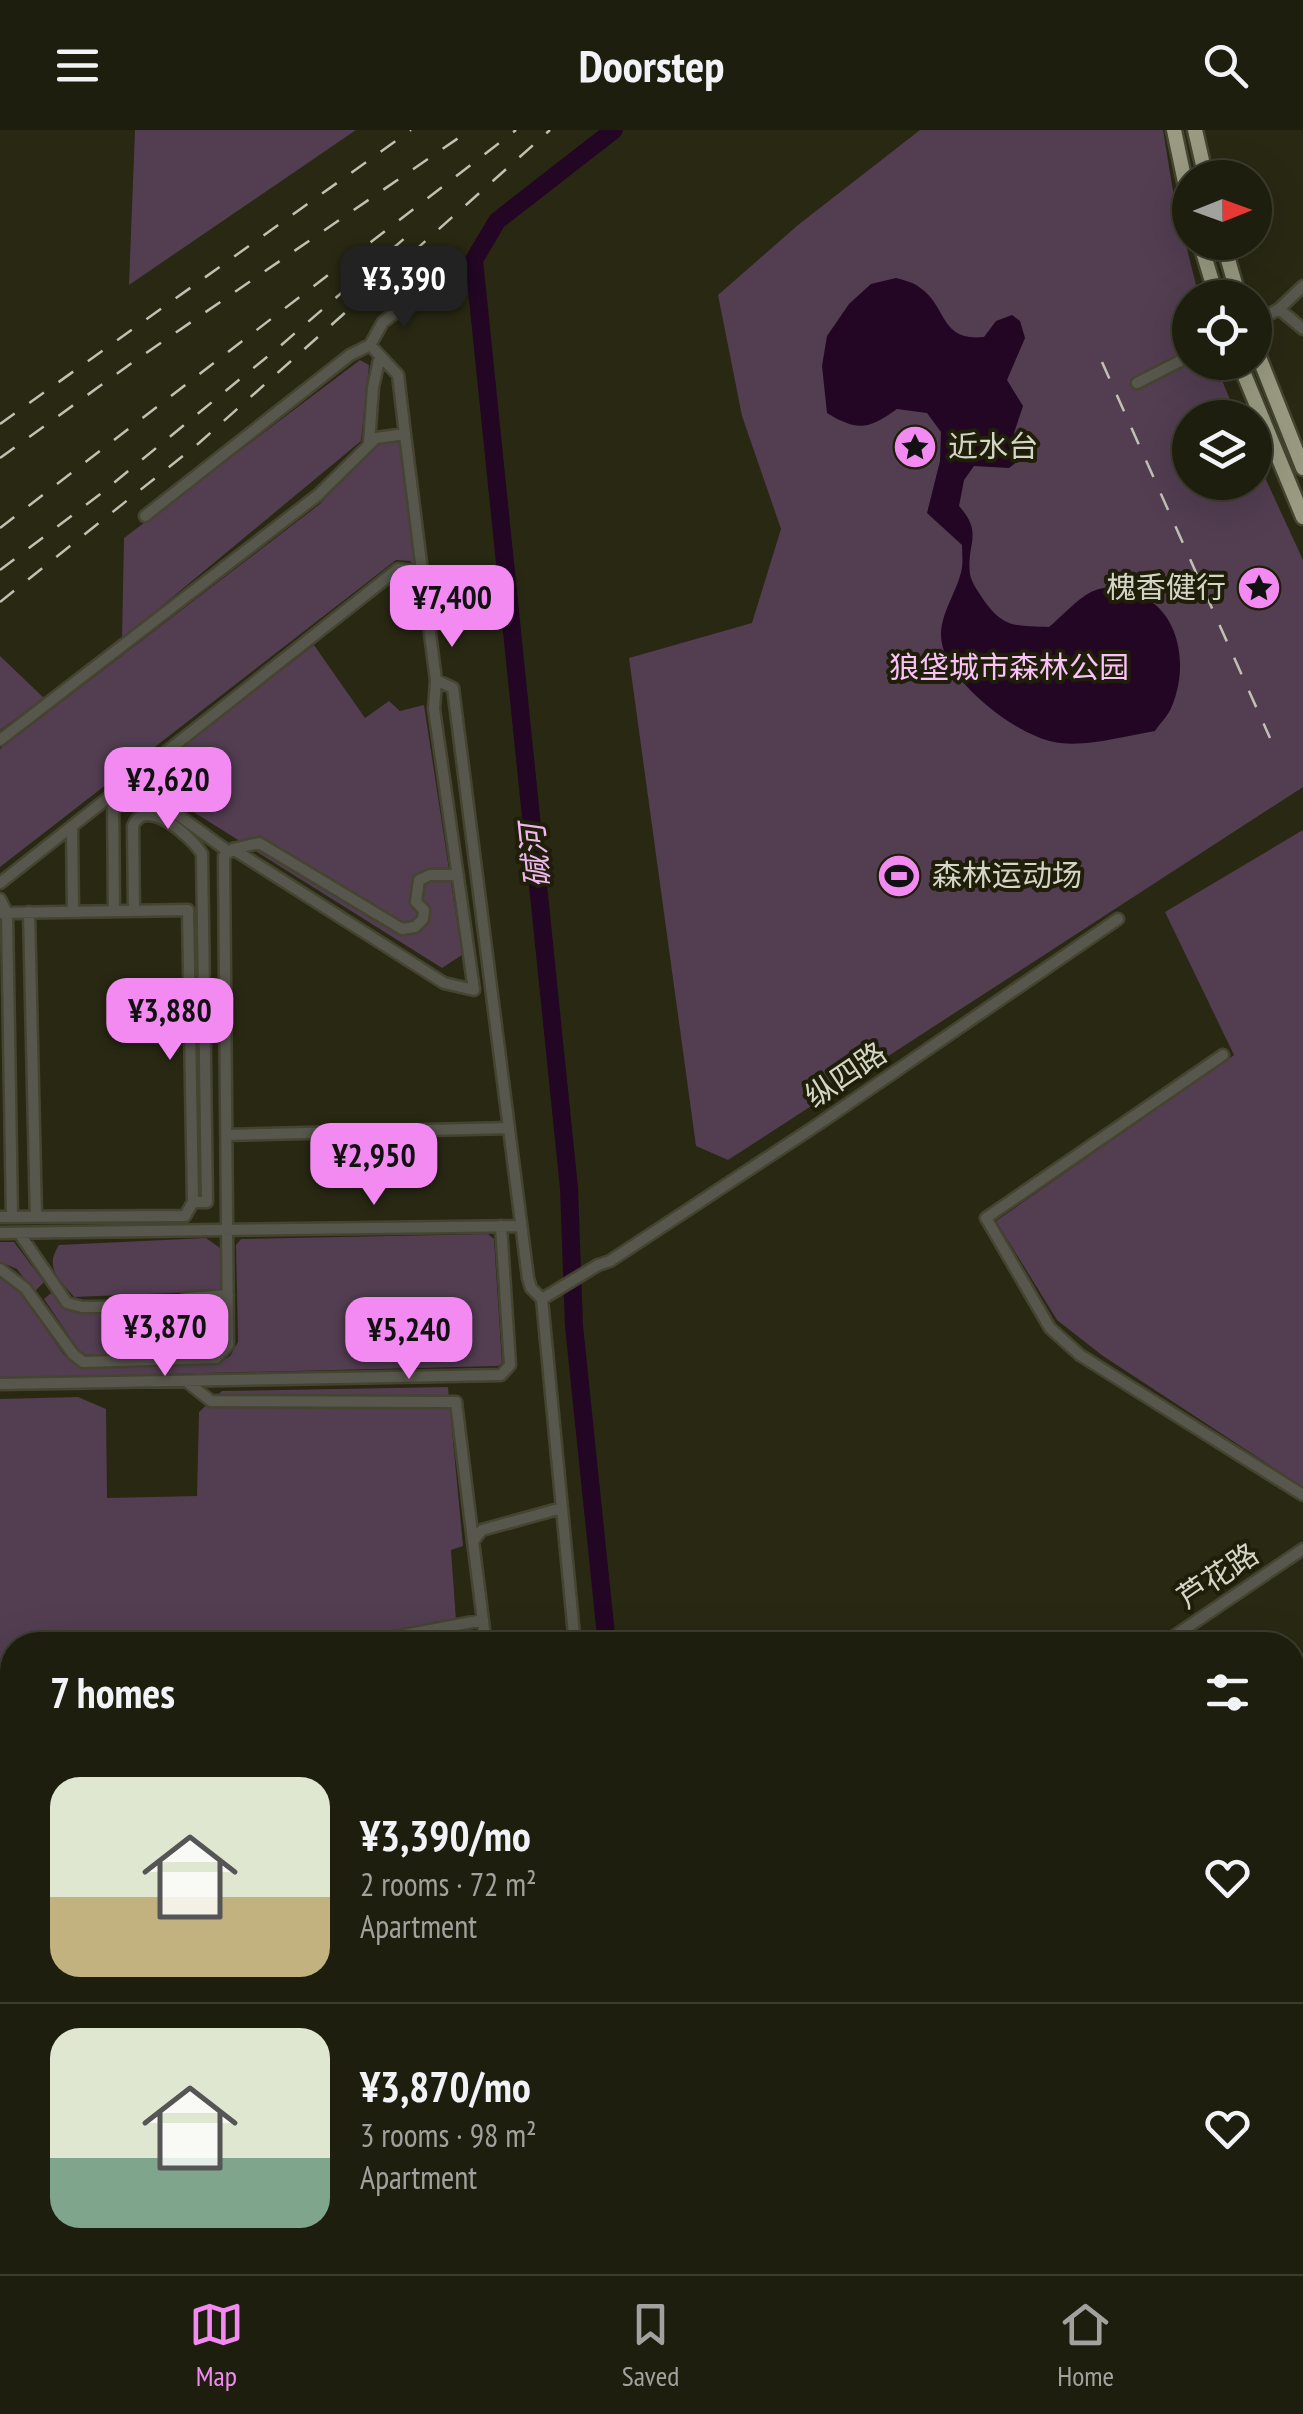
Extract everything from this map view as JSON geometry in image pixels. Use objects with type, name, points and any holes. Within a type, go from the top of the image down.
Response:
[{"type":"highway","points":[[1174,130],[1180,160]]},
{"type":"highway","points":[[1196,130],[1202,160]]},
{"type":"highway","points":[[1246,380],[1303,518]]},
{"type":"highway","points":[[1268,380],[1303,468]]},
{"type":"street","points":[[1272,313],[1303,286]]},
{"type":"street","points":[[144,516],[350,355],[370,345],[383,322],[416,297]]},
{"type":"street","points":[[1279,309],[1303,329]]},
{"type":"street","points":[[130,780],[232,851],[444,982],[474,990],[434,709],[436,680],[398,375],[370,345]]},
{"type":"street","points":[[370,444],[373,387],[380,356]]},
{"type":"street","points":[[1137,383],[1172,365]]},
{"type":"street","points":[[0,740],[318,495],[376,438],[406,434]]},
{"type":"street","points":[[0,883],[398,569],[414,571],[424,580]]},
{"type":"street","points":[[436,680],[453,688],[528,1278],[530,1288],[542,1299],[574,1632]]},
{"type":"street","points":[[113,794],[114,911]]},
{"type":"street","points":[[134,910],[133,826],[142,814],[153,814],[196,844],[202,854],[207,1202],[193,1202]]},
{"type":"street","points":[[72,826],[73,912]]},
{"type":"street","points":[[0,1270],[26,1288],[72,1354],[83,1362],[216,1358],[228,1345],[224,856],[259,843],[402,929],[416,928],[423,918],[424,910],[416,902],[419,880],[458,875]]},
{"type":"street","points":[[0,899],[4,913],[6,1217],[185,1216],[193,1202],[188,910],[4,913]]},
{"type":"street","points":[[30,912],[36,1217]]},
{"type":"street","name":"纵四路","points":[[542,1299],[598,1264],[610,1261],[820,1123],[1118,919]]},
{"type":"street","points":[[1223,1055],[986,1218],[1050,1328],[1070,1346],[1303,1495]]},
{"type":"street","points":[[227,1135],[509,1128]]},
{"type":"street","points":[[0,1384],[501,1375],[510,1365],[501,1226]]},
{"type":"street","points":[[0,1234],[521,1226]]},
{"type":"street","points":[[19,1233],[67,1303],[82,1307],[178,1307],[186,1298],[228,1295]]},
{"type":"street","points":[[186,1381],[211,1402],[456,1402],[484,1632]]},
{"type":"street","points":[[473,1541],[482,1530],[562,1508]]},
{"type":"street","name":"芦花路","points":[[1179,1632],[1303,1549]]},
{"type":"street","points":[[420,1632],[483,1620]]},
{"type":"green space","points":[[135,130],[356,130],[129,285]]},
{"type":"green space","name":"狼垡城市森林公园","points":[[920,130],[1163,130],[1172,185],[1172,260],[1190,260],[1195,280],[1172,280],[1172,380],[1222,380],[1230,400],[1172,400],[1172,500],[1272,500],[1272,493],[1303,560],[1303,787],[728,1160],[696,1146],[629,658],[752,623],[781,529],[742,416],[718,295],[798,225]]},
{"type":"green space","points":[[360,360],[369,365],[361,441],[122,639],[124,538]]},
{"type":"green space","points":[[390,441],[401,443],[417,569],[410,561],[396,560],[0,867],[0,749],[320,504],[371,448]]},
{"type":"green space","points":[[314,645],[365,718],[389,701],[400,711],[424,705],[462,955],[442,968],[141,779]]},
{"type":"green space","points":[[0,656],[44,698],[0,730]]},
{"type":"green space","points":[[1303,830],[1303,1487],[1103,1356],[1057,1320],[996,1221],[1234,1055],[1165,912]]},
{"type":"green space","points":[[488,1234],[494,1239],[502,1363],[498,1366],[0,1378],[0,1276],[17,1288],[64,1355],[85,1367],[219,1363],[230,1356],[238,1342],[236,1245],[241,1239]]},
{"type":"green space","points":[[206,1238],[220,1248],[220,1291],[74,1297],[53,1267],[59,1245]]},
{"type":"green space","points":[[0,1242],[14,1242],[44,1282],[34,1292],[17,1269],[0,1262]]},
{"type":"green space","points":[[51,1293],[83,1312],[120,1312],[127,1324],[190,1323],[191,1304],[220,1302],[218,1347],[207,1353],[82,1355],[44,1299]]},
{"type":"green space","points":[[448,1387],[463,1546],[451,1550],[456,1621],[389,1632],[0,1632],[0,1399],[78,1397],[106,1409],[107,1498],[197,1496],[199,1412],[222,1391]]},
{"type":"shaded area","points":[[896,278],[914,284],[928,295],[959,334],[984,337],[996,321],[1012,315],[1020,321],[1025,338],[1007,380],[1023,406],[1014,433],[1021,446],[1018,461],[1009,468],[974,466],[964,480],[959,506],[971,524],[971,577],[996,614],[1018,625],[1049,627],[1080,599],[1102,588],[1125,589],[1151,601],[1171,625],[1180,657],[1172,706],[1155,731],[1078,744],[1054,742],[1001,716],[966,686],[953,669],[941,635],[962,568],[962,545],[927,513],[940,461],[941,432],[927,413],[897,409],[863,426],[827,413],[822,366],[827,336],[849,304],[871,284]]},
{"type":"waterway","name":"碱河","points":[[606,1632],[574,1326],[569,1188],[474,260],[497,221],[614,130]]},
{"type":"railway","points":[[0,424],[411,130]]},
{"type":"railway","points":[[0,458],[470,130]]},
{"type":"railway","points":[[0,528],[516,130]]},
{"type":"railway","points":[[0,602],[199,443],[550,130]]},
{"type":"railway","points":[[0,570],[99,495],[413,231]]},
{"type":"railway","points":[[1102,362],[1270,738]]},
{"type":"place","name":"近水台","points":[[915,447]]},
{"type":"place","name":"槐香健行","points":[[1259,588]]},
{"type":"place","name":"森林运动场","points":[[899,876]]}]
